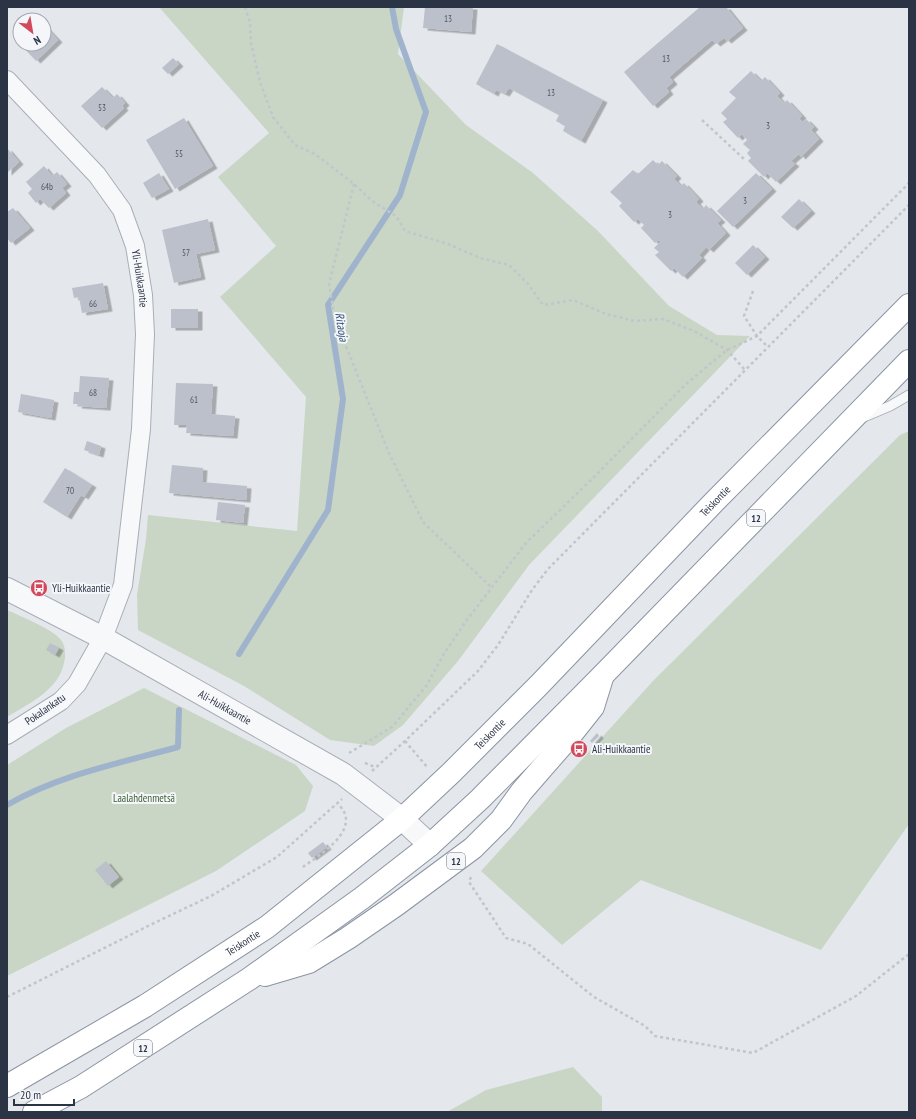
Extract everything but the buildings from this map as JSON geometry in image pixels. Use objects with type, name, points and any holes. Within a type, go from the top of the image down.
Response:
[{"type":"highway","name":"Teiskontie","points":[[7,1086],[145,1006],[267,927],[402,818],[451,773],[539,685],[715,501],[909,305]]},
{"type":"highway","name":"12","points":[[34,1112],[81,1087],[249,979],[362,898],[430,845],[480,798],[603,675],[909,361]]},
{"type":"highway","name":"12","points":[[249,979],[309,962],[384,914],[474,848],[501,820],[522,791],[593,707],[603,675]]},
{"type":"street","name":"Yli-Huikkaantie","points":[[9,85],[97,175],[122,210],[135,246],[143,295],[145,334],[141,429],[123,585],[103,638]]},
{"type":"street","name":"Ali-Huikkaantie","points":[[7,589],[103,638],[343,774],[402,818],[430,845]]},
{"type":"street","name":"Pokalankatu","points":[[7,735],[61,701],[77,684],[103,638]]},
{"type":"lane","points":[[848,424],[890,406],[909,395]]},
{"type":"path","points":[[245,7],[250,23],[251,43],[260,82],[273,117],[295,145],[315,154],[354,184],[372,201],[396,216],[405,231],[448,244],[480,258],[509,265],[529,285],[543,304],[573,300],[606,314],[635,321],[663,319],[694,331],[727,350],[745,370]]},
{"type":"path","points":[[702,120],[744,159]]},
{"type":"path","points":[[344,756],[392,727],[427,685],[442,657],[466,621],[526,543],[686,384],[727,350],[757,336],[909,183]]},
{"type":"path","points":[[354,184],[329,284],[335,319],[389,453],[423,522],[491,587]]},
{"type":"path","points":[[370,773],[478,671],[498,645],[532,590],[548,569],[909,205]]},
{"type":"path","points":[[753,291],[744,316],[757,336],[768,347]]},
{"type":"path","points":[[7,997],[224,888],[277,857],[343,798]]},
{"type":"path","points":[[303,867],[329,848],[345,829],[346,818],[344,811],[337,803]]},
{"type":"path","points":[[469,882],[506,938],[528,944],[594,996],[645,1026],[655,1036],[753,1053],[856,996],[909,954]]},
{"type":"green space","points":[[159,7],[404,7],[398,54],[466,125],[533,173],[598,231],[669,306],[717,335],[750,336],[529,565],[458,661],[403,725],[374,746],[330,740],[244,686],[138,630],[137,595],[146,539],[148,515],[297,531],[306,397],[220,297],[276,246],[218,177],[269,133]]},
{"type":"green space","points":[[909,431],[909,824],[821,950],[641,880],[562,945],[481,871],[653,681],[900,435]]},
{"type":"green space","points":[[7,610],[36,623],[57,636],[63,644],[65,657],[63,668],[52,686],[35,700],[7,717]]},
{"type":"green space","name":"Laalahdenmetsä","points":[[144,688],[296,765],[313,786],[305,811],[216,871],[7,976],[7,765],[66,728]]},
{"type":"green space","points":[[573,1067],[602,1097],[602,1112],[447,1112],[486,1090]]},
{"type":"waterway","name":"Ritaoja","points":[[239,654],[328,510],[343,399],[328,305],[400,195],[426,112],[396,29],[392,7]]},
{"type":"waterway","points":[[7,805],[69,778],[112,764],[178,747],[179,710]]},
{"type":"place","name":"Yli-Huikkaantie","points":[[39,588]]},
{"type":"place","name":"Ali-Huikkaantie","points":[[579,749]]}]
